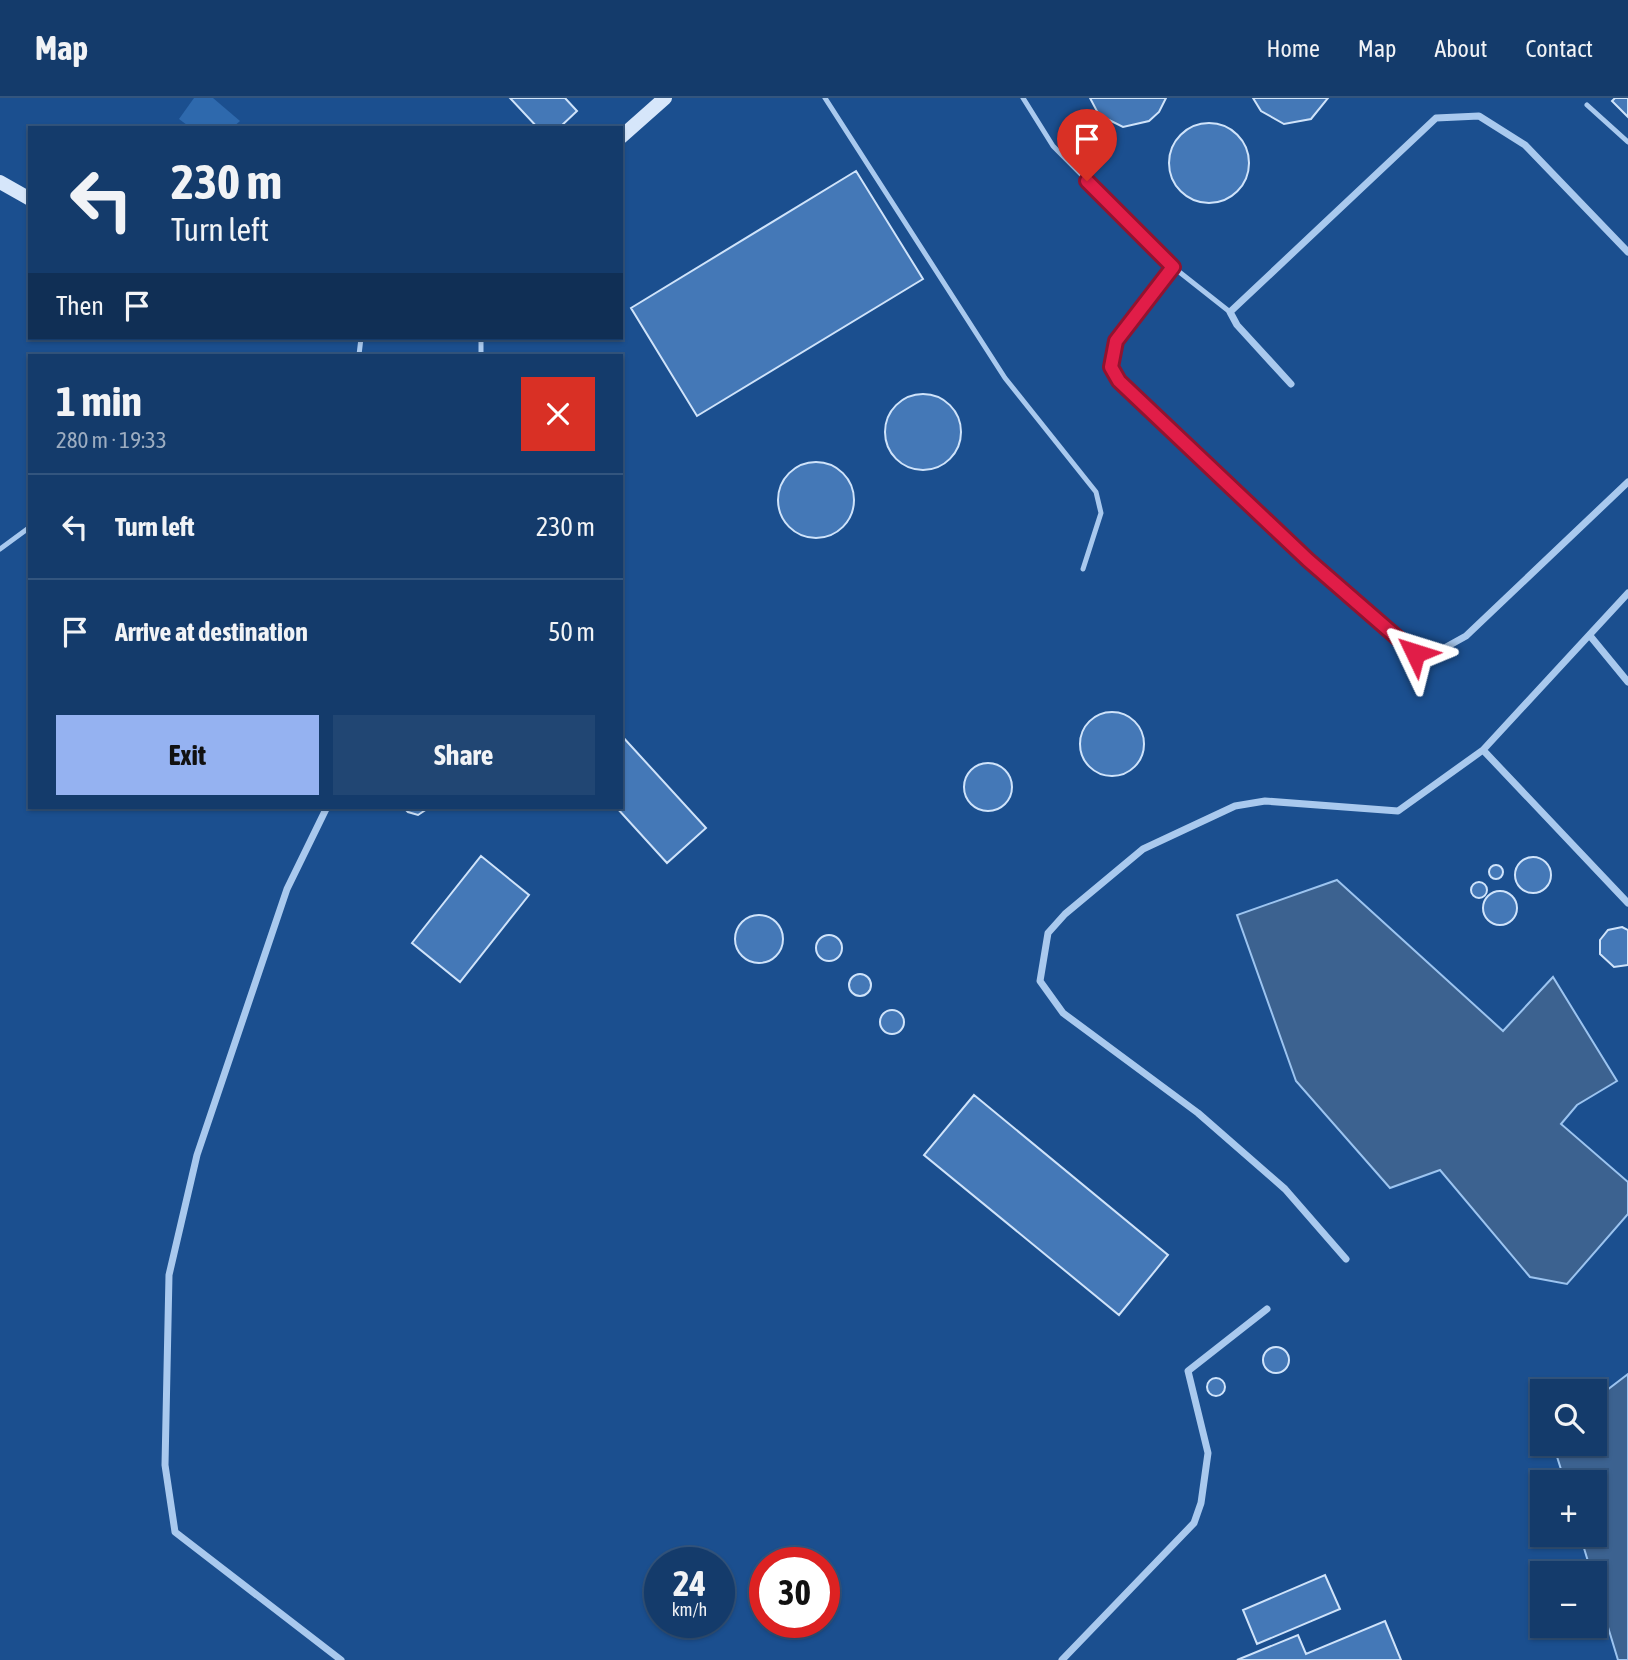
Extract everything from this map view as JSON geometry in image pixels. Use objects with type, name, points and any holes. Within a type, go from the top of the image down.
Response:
[{"type":"main road","points":[[623,136],[665,98]]},
{"type":"main road","points":[[0,182],[28,199]]},
{"type":"street","points":[[1291,384],[1237,325],[1230,312],[1436,118],[1479,117],[1525,145],[1628,252]]},
{"type":"street","points":[[1173,267],[1116,341],[1111,367],[1119,381],[1210,470],[1415,653],[1430,656],[1466,636],[1628,482]]},
{"type":"street","points":[[1346,1259],[1285,1189],[1198,1113],[1063,1013],[1040,981],[1041,958],[1048,933],[1065,914],[1143,849],[1236,806],[1265,801],[1398,811],[1483,750],[1628,593]]},
{"type":"street","points":[[1591,636],[1628,682]]},
{"type":"street","points":[[1483,750],[1628,903]]},
{"type":"street","points":[[326,809],[287,889],[197,1156],[169,1275],[165,1465],[175,1532],[341,1660]]},
{"type":"street","points":[[1062,1660],[1194,1523],[1201,1503],[1208,1454],[1188,1371],[1267,1309]]},
{"type":"lane","points":[[825,98],[1004,378],[1096,492],[1101,513],[1083,569]]},
{"type":"lane","points":[[1023,98],[1053,146],[1173,267],[1230,312]]},
{"type":"lane","points":[[1587,105],[1628,142]]},
{"type":"lane","points":[[0,549],[28,528]]},
{"type":"shaded area","points":[[194,98],[213,98],[240,121],[234,126],[188,126],[179,119]]},
{"type":"shaded area","points":[[1337,880],[1503,1031],[1553,977],[1617,1081],[1577,1105],[1561,1124],[1628,1182],[1628,1214],[1567,1284],[1530,1277],[1440,1170],[1390,1188],[1296,1081],[1237,915]]},
{"type":"shaded area","points":[[1628,1374],[1628,1660],[1618,1660],[1607,1624],[1607,1561],[1588,1561],[1584,1547],[1607,1547],[1607,1470],[1561,1470],[1557,1456],[1607,1456],[1607,1390]]},
{"type":"building","points":[[510,98],[565,98],[577,111],[561,126],[536,126]]},
{"type":"building","points":[[1090,98],[1166,98],[1159,112],[1149,121],[1123,127],[1099,115]]},
{"type":"building","points":[[1253,98],[1328,98],[1311,119],[1284,124],[1261,111]]},
{"type":"building","points":[[1615,98],[1628,98],[1628,117],[1612,101]]},
{"type":"building","points":[[1209,123],[1224,126],[1237,135],[1246,148],[1249,163],[1246,178],[1237,191],[1224,200],[1209,203],[1194,200],[1181,191],[1172,178],[1169,163],[1172,148],[1181,135],[1194,126]]},
{"type":"building","points":[[856,171],[923,279],[697,416],[631,308]]},
{"type":"building","points":[[923,394],[937,397],[950,405],[958,418],[961,432],[958,446],[950,459],[937,467],[923,470],[909,467],[896,459],[888,446],[885,432],[888,418],[896,405],[909,397]]},
{"type":"building","points":[[816,462],[831,465],[843,473],[851,485],[854,500],[851,515],[843,527],[831,535],[816,538],[801,535],[789,527],[781,515],[778,500],[781,485],[789,473],[801,465]]},
{"type":"building","points":[[1112,712],[1130,718],[1138,726],[1144,744],[1138,762],[1130,770],[1112,776],[1094,770],[1086,762],[1080,744],[1086,726],[1094,718]]},
{"type":"building","points":[[623,737],[706,828],[667,863],[618,809],[623,809]]},
{"type":"building","points":[[988,763],[1005,770],[1012,787],[1005,804],[988,811],[971,804],[964,787],[971,770]]},
{"type":"building","points":[[405,809],[427,809],[418,815]]},
{"type":"building","points":[[481,856],[529,895],[460,982],[412,943]]},
{"type":"building","points":[[1533,857],[1545,863],[1551,875],[1545,887],[1533,893],[1521,887],[1515,875],[1521,863]]},
{"type":"building","points":[[1496,865],[1501,867],[1501,877],[1496,879],[1491,877],[1489,872],[1491,867]]},
{"type":"building","points":[[1479,882],[1485,884],[1485,896],[1479,898],[1473,896],[1471,890],[1473,884]]},
{"type":"building","points":[[1500,891],[1512,896],[1517,908],[1512,920],[1500,925],[1488,920],[1483,908],[1488,896]]},
{"type":"building","points":[[759,915],[776,922],[783,939],[776,956],[759,963],[742,956],[735,939],[742,922]]},
{"type":"building","points":[[1622,927],[1628,930],[1628,965],[1614,967],[1600,954],[1600,940],[1608,930]]},
{"type":"building","points":[[829,935],[838,939],[842,948],[838,957],[829,961],[820,957],[816,948],[820,939]]},
{"type":"building","points":[[860,974],[868,977],[871,985],[868,993],[860,996],[852,993],[849,985],[852,977]]},
{"type":"building","points":[[892,1010],[901,1013],[904,1022],[901,1031],[892,1034],[883,1031],[880,1022],[883,1013]]},
{"type":"building","points":[[974,1095],[1168,1255],[1119,1315],[924,1155]]},
{"type":"building","points":[[1276,1347],[1285,1351],[1289,1360],[1285,1369],[1276,1373],[1267,1369],[1263,1360],[1267,1351]]},
{"type":"building","points":[[1212,1378],[1220,1378],[1225,1387],[1223,1394],[1212,1396],[1207,1391],[1207,1383]]},
{"type":"building","points":[[1325,1575],[1340,1609],[1257,1644],[1243,1610]]},
{"type":"building","points":[[1385,1621],[1401,1660],[1237,1660],[1298,1635],[1306,1654]]},
{"type":"route","points":[[1087,181],[1173,267],[1116,341],[1111,367],[1119,381],[1308,560],[1415,653]]}]
